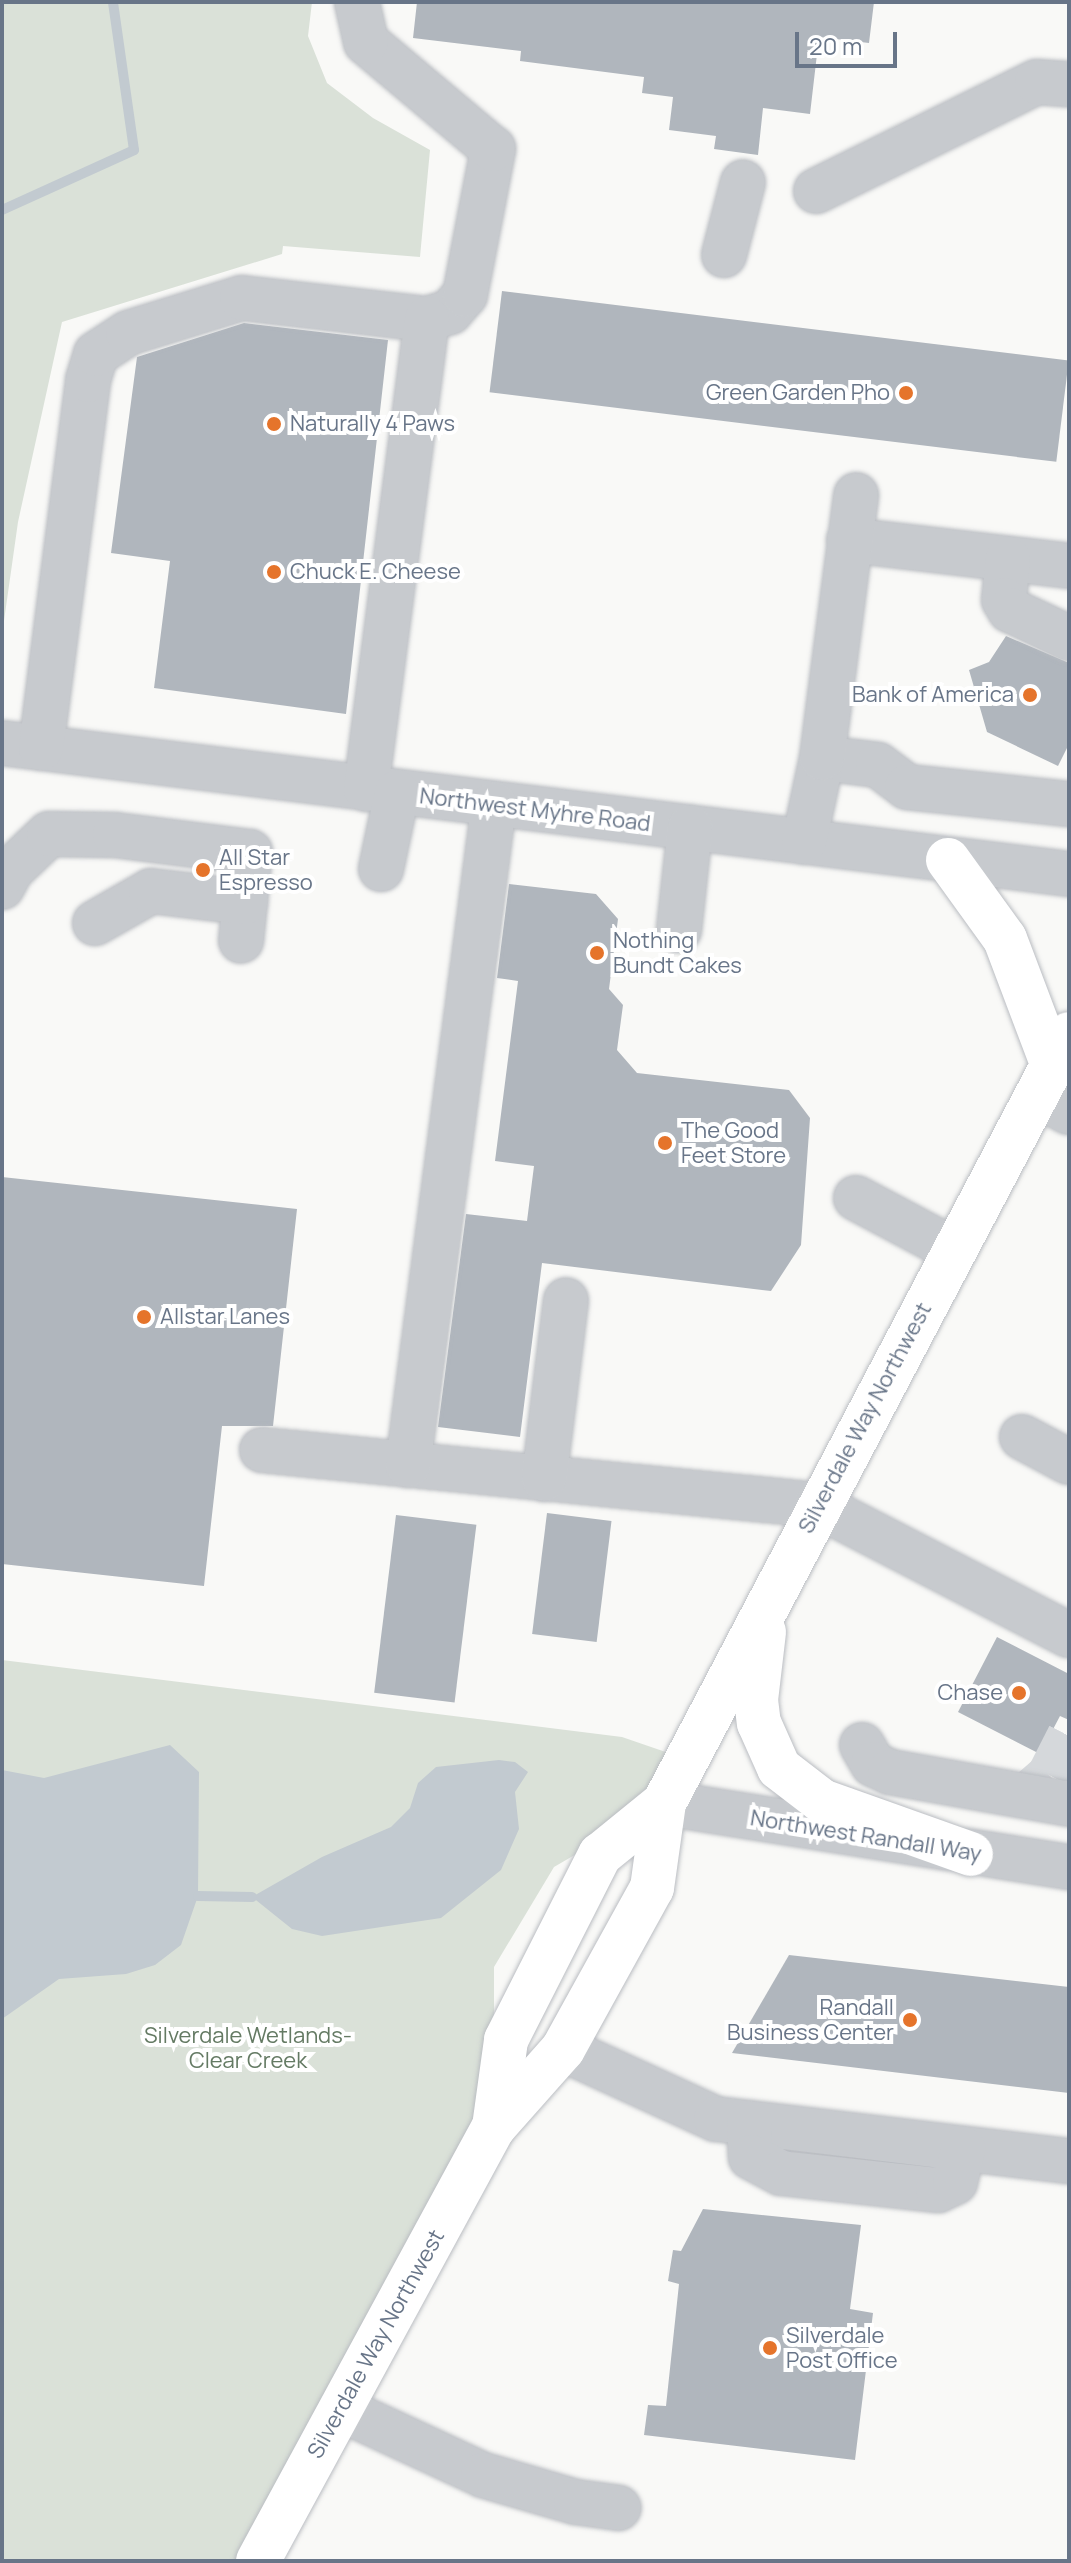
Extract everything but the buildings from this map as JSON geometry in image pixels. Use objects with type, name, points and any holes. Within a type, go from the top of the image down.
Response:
[{"type":"main road","points":[[948,860],[1005,939],[1057,1077]]},
{"type":"main road","name":"Silverdale Way Northwest","points":[[258,2561],[494,2127],[563,2049],[652,1888],[664,1803],[817,1505],[954,1250],[1057,1077]]},
{"type":"main road","points":[[780,1579],[756,1674],[759,1723],[779,1768],[822,1801],[971,1854]]},
{"type":"main road","name":"Silverdale Way Northwest","points":[[494,2127],[506,2040],[600,1855],[664,1803]]},
{"type":"street","points":[[21,746],[88,380],[96,354],[128,333],[242,298],[427,319],[450,312],[465,295],[493,149],[366,42],[357,2]]},
{"type":"street","points":[[816,191],[1037,82],[1069,84]]},
{"type":"street","points":[[724,255],[743,182]]},
{"type":"street","points":[[381,869],[381,791],[427,319]]},
{"type":"street","points":[[804,842],[822,758],[856,495]]},
{"type":"street","points":[[849,540],[1069,566]]},
{"type":"street","points":[[1008,559],[1004,600],[1010,610],[1069,638]]},
{"type":"street","name":"Northwest Myhre Road","points":[[21,746],[1069,874]]},
{"type":"street","points":[[822,758],[878,765],[907,787],[1069,804]]},
{"type":"street","points":[[408,1465],[494,805]]},
{"type":"street","points":[[679,930],[690,828]]},
{"type":"street","points":[[2,887],[11,870],[49,834],[82,835],[250,852],[243,922],[151,891],[82,835]]},
{"type":"street","points":[[95,923],[151,891]]},
{"type":"street","points":[[856,1198],[954,1250]]},
{"type":"street","points":[[544,1479],[566,1300]]},
{"type":"street","points":[[1022,1437],[1069,1462]]},
{"type":"street","points":[[262,1450],[817,1505],[1069,1635]]},
{"type":"street","points":[[862,1745],[873,1764],[890,1772],[1069,1804]]},
{"type":"street","name":"Northwest Randall Way","points":[[664,1803],[971,1854],[1069,1867]]},
{"type":"street","points":[[563,2049],[716,2119],[1069,2161]]},
{"type":"street","points":[[341,2409],[483,2475],[619,2508]]},
{"type":"green space","points":[[2,2],[312,2],[308,36],[327,83],[373,118],[430,150],[420,257],[283,246],[282,254],[62,322],[18,522],[3,628],[4,678],[2,678]]},
{"type":"green space","name":"Silverdale Wetlands- Clear Creek","points":[[2,1660],[622,1737],[686,1759],[664,1803],[554,1867],[494,1967],[494,2127],[258,2561],[2,2561]]},
{"type":"shaded area","points":[[170,1745],[199,1772],[198,1896],[181,1945],[155,1965],[126,1974],[59,1979],[2,2019],[2,1770],[44,1778]]},
{"type":"shaded area","points":[[499,1760],[515,1762],[528,1772],[515,1792],[519,1829],[501,1870],[441,1918],[322,1936],[292,1929],[252,1897],[322,1857],[391,1827],[410,1808],[418,1783],[436,1767]]},
{"type":"waterway","points":[[2,210],[134,150],[113,2]]},
{"type":"waterway","points":[[198,1896],[252,1897]]},
{"type":"tunnel","points":[[1025,1796],[1049,1775],[1069,1736]]},
{"type":"place","name":"Green Garden Pho","points":[[906,393]]},
{"type":"place","name":"Naturally 4 Paws","points":[[274,424]]},
{"type":"place","name":"Chuck E. Cheese","points":[[274,572]]},
{"type":"place","name":"Bank of America","points":[[1030,695]]},
{"type":"place","name":"All Star Espresso","points":[[203,870]]},
{"type":"place","name":"Nothing Bundt Cakes","points":[[597,953]]},
{"type":"place","name":"The Good Feet Store","points":[[665,1143]]},
{"type":"place","name":"Allstar Lanes","points":[[144,1317]]},
{"type":"place","name":"Chase","points":[[1019,1693]]},
{"type":"place","name":"Randall Business Center","points":[[910,2020]]},
{"type":"place","name":"Silverdale Post Office","points":[[770,2348]]}]
